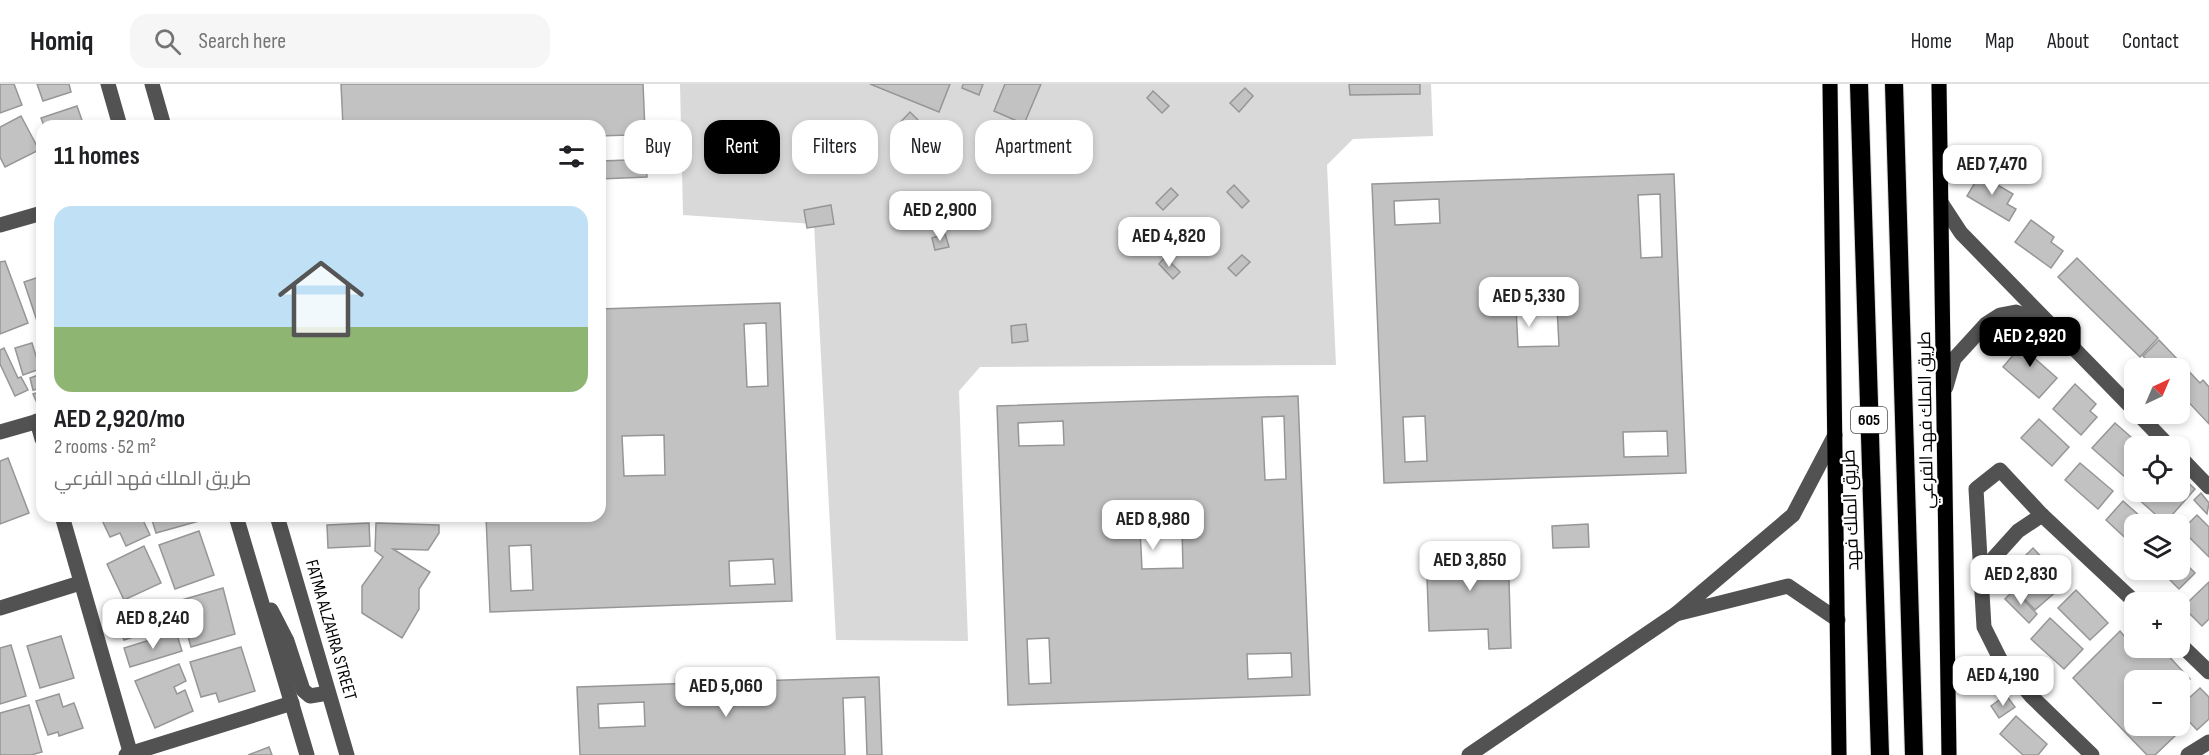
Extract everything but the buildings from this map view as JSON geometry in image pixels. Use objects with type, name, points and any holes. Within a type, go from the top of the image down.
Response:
[{"type":"highway","name":"طريق الملك فهد","points":[[1859,84],[1880,755]]},
{"type":"highway","name":"605","points":[[1894,84],[1914,755]]},
{"type":"main road","points":[[1830,84],[1839,755]]},
{"type":"main road","name":"طريق الملك فهد الفرعي","points":[[1939,84],[1946,387],[1949,755]]},
{"type":"street","points":[[108,84],[118,120]]},
{"type":"street","points":[[152,84],[162,120]]},
{"type":"street","points":[[1942,204],[1961,232],[2124,401]]},
{"type":"street","points":[[0,225],[36,215]]},
{"type":"street","points":[[1946,387],[1954,358],[1986,324],[2000,315],[2016,312],[2050,324]]},
{"type":"street","points":[[0,432],[36,421]]},
{"type":"street","points":[[2148,424],[2159,436]]},
{"type":"street","points":[[1469,755],[1676,614],[1793,515],[1835,435]]},
{"type":"street","points":[[2190,467],[2209,487]]},
{"type":"street","points":[[2092,755],[2031,696],[2000,659],[1984,627],[1976,489],[2000,470],[2042,515],[2124,592]]},
{"type":"street","points":[[1981,572],[2013,537],[2042,515]]},
{"type":"street","points":[[64,522],[129,754],[292,704]]},
{"type":"street","points":[[238,522],[307,755]]},
{"type":"street","name":"FATMA ALZAHRA STREET","points":[[279,522],[346,755]]},
{"type":"street","points":[[254,578],[287,640],[303,690],[310,696],[328,693]]},
{"type":"street","points":[[0,608],[80,583]]},
{"type":"street","points":[[1676,614],[1788,586],[1838,620]]},
{"type":"street","points":[[2190,654],[2209,672]]},
{"type":"street","points":[[2188,755],[2209,742]]},
{"type":"shaded area","points":[[680,84],[1431,84],[1433,136],[1353,139],[1327,165],[1336,365],[980,367],[959,391],[968,641],[836,640],[814,224],[683,215],[682,174],[692,174],[692,120],[681,120]]}]
